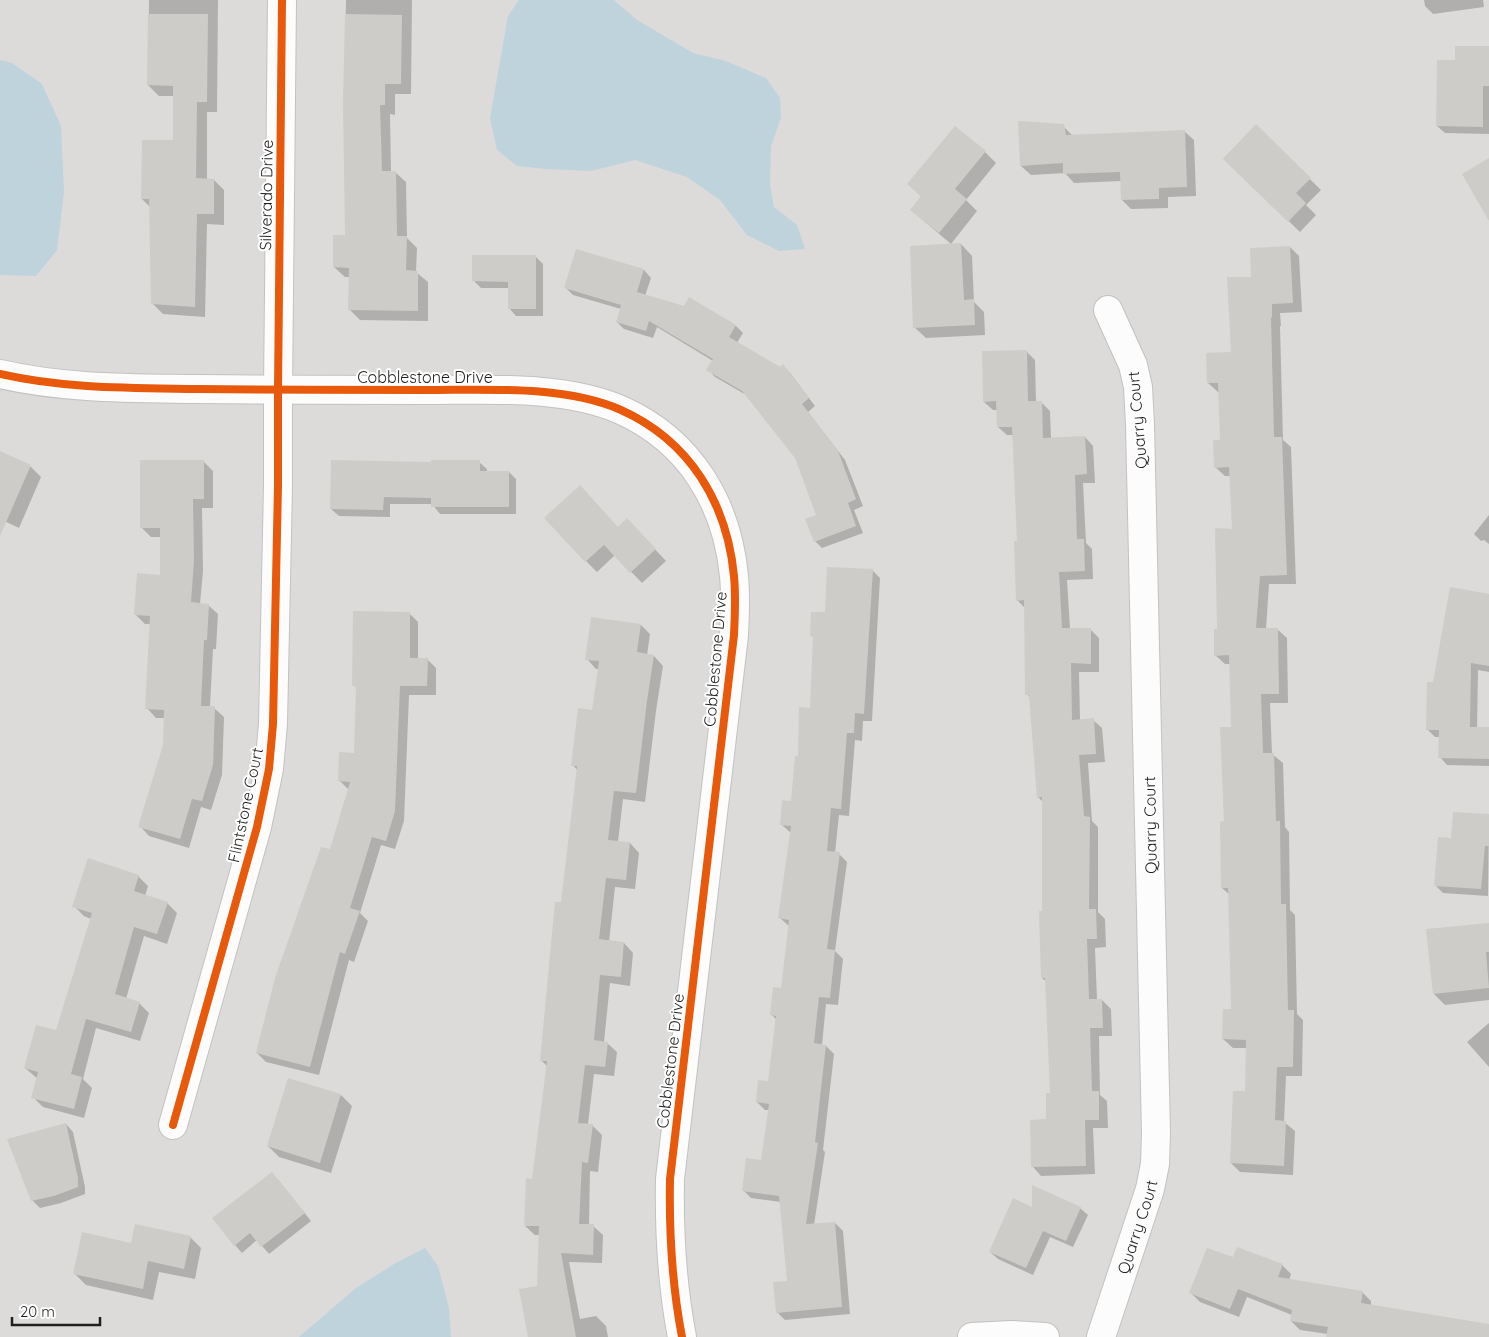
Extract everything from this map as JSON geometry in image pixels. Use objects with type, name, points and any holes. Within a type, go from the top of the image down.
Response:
[{"type":"street","name":"Silverado Drive","points":[[278,390],[282,0]]},
{"type":"street","name":"Quarry Court","points":[[1101,1337],[1150,1189],[1155,1164],[1156,1134],[1138,387],[1133,365],[1108,310]]},
{"type":"street","name":"Cobblestone Drive","points":[[0,374],[23,380],[82,387],[564,394],[621,410],[655,429],[694,466],[705,481],[722,519],[732,557],[735,618],[670,1179],[669,1210],[674,1290],[682,1337]]},
{"type":"street","name":"Flintstone Court","points":[[173,1125],[254,836],[270,769],[274,694],[278,390]]},
{"type":"street","points":[[972,1337],[1018,1335],[1045,1337]]},
{"type":"shaded area","points":[[0,0],[1489,0],[1489,1337],[0,1337]]},
{"type":"water","points":[[519,0],[614,0],[637,20],[693,53],[726,61],[766,78],[780,98],[781,118],[771,146],[770,185],[774,207],[797,225],[805,249],[779,251],[747,235],[720,200],[687,177],[635,160],[591,171],[547,169],[517,166],[497,150],[490,118],[508,16]]},
{"type":"water","points":[[0,60],[12,63],[42,84],[61,126],[64,192],[57,250],[36,276],[0,275]]},
{"type":"water","points":[[425,1248],[438,1266],[449,1308],[451,1337],[299,1337],[356,1288],[394,1264]]},
{"type":"building","points":[[148,14],[208,14],[207,102],[197,102],[196,178],[214,179],[214,214],[197,214],[195,307],[151,304],[149,199],[141,199],[142,140],[173,140],[173,86],[147,85]]},
{"type":"building","points":[[345,14],[402,15],[401,84],[385,84],[385,105],[380,105],[382,171],[396,171],[397,236],[407,236],[406,270],[418,271],[418,311],[348,310],[349,268],[333,267],[333,235],[345,235],[343,103]]},
{"type":"building","points":[[1455,46],[1489,46],[1489,86],[1483,86],[1483,127],[1436,126],[1437,60],[1455,60]]},
{"type":"building","points":[[1018,121],[1064,124],[1066,135],[1185,130],[1187,187],[1159,188],[1159,199],[1121,200],[1120,172],[1063,174],[1063,163],[1020,166]]},
{"type":"building","points":[[1256,124],[1311,178],[1296,193],[1306,203],[1288,222],[1223,159]]},
{"type":"building","points":[[955,126],[986,151],[955,189],[967,199],[939,233],[910,210],[921,196],[907,184]]},
{"type":"building","points":[[1489,158],[1489,221],[1462,174]]},
{"type":"building","points":[[961,243],[964,300],[974,299],[975,325],[913,328],[910,246]]},
{"type":"building","points":[[1290,246],[1293,303],[1272,304],[1271,318],[1274,437],[1282,437],[1287,575],[1260,576],[1256,628],[1278,628],[1279,694],[1261,694],[1263,753],[1274,753],[1276,821],[1280,821],[1281,904],[1286,904],[1288,1010],[1294,1010],[1293,1067],[1277,1067],[1275,1120],[1286,1121],[1284,1166],[1230,1163],[1233,1091],[1245,1091],[1246,1040],[1222,1039],[1223,1009],[1231,1009],[1228,888],[1221,888],[1220,822],[1224,821],[1220,727],[1231,727],[1229,655],[1214,656],[1214,629],[1217,629],[1215,528],[1232,529],[1229,467],[1214,468],[1213,440],[1220,440],[1218,383],[1207,383],[1206,353],[1231,352],[1227,277],[1251,277],[1250,248]]},
{"type":"building","points":[[576,249],[644,269],[637,292],[684,306],[689,297],[736,325],[729,337],[780,367],[783,364],[809,398],[802,404],[838,451],[856,499],[848,503],[856,526],[814,542],[805,519],[816,515],[795,458],[742,391],[706,370],[713,359],[649,321],[646,331],[616,322],[621,305],[564,288]]},
{"type":"building","points":[[472,255],[536,255],[536,309],[508,309],[508,282],[472,281]]},
{"type":"building","points":[[1027,350],[1028,401],[1042,401],[1043,438],[1085,436],[1087,474],[1075,475],[1077,539],[1084,539],[1085,571],[1059,572],[1062,628],[1091,628],[1091,664],[1071,663],[1072,720],[1094,718],[1096,754],[1079,755],[1084,816],[1090,817],[1089,909],[1096,909],[1097,939],[1087,939],[1089,999],[1102,999],[1103,1028],[1090,1028],[1092,1091],[1099,1091],[1099,1120],[1085,1120],[1086,1166],[1031,1167],[1030,1120],[1046,1119],[1046,1093],[1050,1093],[1045,978],[1041,978],[1039,911],[1042,911],[1042,797],[1037,798],[1029,695],[1025,695],[1024,600],[1016,601],[1014,541],[1017,541],[1012,427],[997,427],[996,401],[983,402],[982,351]]},
{"type":"building","points":[[0,451],[31,465],[0,536]]},
{"type":"building","points":[[140,460],[204,460],[204,499],[193,499],[194,561],[191,602],[209,604],[207,640],[204,640],[201,706],[215,706],[213,765],[202,801],[192,799],[180,839],[138,827],[163,745],[164,710],[145,709],[150,616],[134,615],[137,573],[160,575],[160,528],[140,528]]},
{"type":"building","points":[[331,460],[431,462],[431,460],[480,460],[480,471],[509,471],[509,507],[431,507],[431,498],[384,497],[383,510],[330,509]]},
{"type":"building","points":[[580,485],[618,527],[627,518],[656,549],[630,573],[604,545],[585,562],[544,518]]},
{"type":"building","points":[[827,567],[873,569],[864,714],[855,713],[854,733],[847,733],[841,809],[831,808],[827,851],[840,852],[827,949],[835,950],[830,998],[819,997],[814,1043],[826,1045],[815,1142],[818,1143],[806,1224],[835,1222],[842,1307],[776,1313],[773,1282],[787,1281],[779,1196],[742,1191],[746,1158],[761,1160],[769,1104],[756,1102],[758,1080],[768,1081],[776,1016],[770,1015],[773,987],[781,988],[789,920],[778,918],[791,826],[780,825],[782,800],[791,801],[795,756],[798,756],[799,707],[810,708],[813,636],[810,636],[811,612],[825,612]]},
{"type":"building","points":[[1450,587],[1489,594],[1489,666],[1471,663],[1470,727],[1489,727],[1489,759],[1438,758],[1439,730],[1426,730],[1427,682],[1433,682]]},
{"type":"building","points":[[353,611],[410,612],[410,658],[428,658],[427,686],[400,686],[395,811],[386,841],[372,837],[350,908],[360,911],[345,954],[340,952],[310,1067],[256,1053],[275,978],[321,847],[330,849],[350,782],[338,781],[339,752],[354,753],[356,686],[352,686]]},
{"type":"building","points":[[591,617],[641,624],[637,652],[654,655],[636,793],[614,791],[608,840],[630,842],[626,880],[606,878],[599,939],[624,942],[621,977],[600,975],[594,1040],[608,1042],[605,1067],[585,1065],[578,1123],[593,1124],[588,1163],[582,1162],[579,1224],[594,1224],[593,1255],[561,1253],[576,1337],[528,1337],[519,1289],[537,1286],[539,1226],[524,1226],[526,1178],[532,1179],[547,1061],[540,1061],[555,902],[561,902],[577,766],[571,766],[578,708],[592,710],[599,661],[585,660]]},
{"type":"building","points":[[1453,812],[1489,814],[1489,846],[1485,846],[1481,889],[1434,886],[1438,837],[1451,838]]},
{"type":"building","points":[[88,858],[139,875],[134,891],[168,902],[157,934],[134,927],[115,994],[140,1002],[131,1032],[86,1019],[71,1074],[82,1077],[74,1109],[31,1098],[38,1072],[24,1068],[36,1025],[56,1030],[92,913],[72,907]]},
{"type":"building","points":[[1489,923],[1489,952],[1486,952],[1489,988],[1433,994],[1426,929]]},
{"type":"building","points":[[288,1078],[341,1094],[320,1163],[267,1146]]},
{"type":"building","points":[[66,1123],[78,1178],[78,1187],[54,1196],[31,1201],[7,1139]]},
{"type":"building","points":[[272,1172],[305,1213],[261,1247],[250,1233],[234,1246],[212,1218]]},
{"type":"building","points":[[1032,1185],[1081,1207],[1066,1241],[1043,1231],[1026,1268],[989,1252],[1013,1198],[1032,1207]]},
{"type":"building","points":[[135,1224],[191,1236],[184,1269],[148,1261],[143,1289],[73,1274],[82,1232],[131,1243]]},
{"type":"building","points":[[1237,1247],[1283,1264],[1278,1277],[1363,1291],[1361,1303],[1489,1324],[1489,1337],[1326,1337],[1328,1327],[1290,1321],[1292,1310],[1238,1289],[1230,1309],[1189,1293],[1207,1248],[1233,1257]]},
{"type":"cycle path","points":[[173,1125],[257,827],[269,769],[273,724],[278,485],[282,0]]},
{"type":"cycle path","points":[[0,374],[49,383],[123,388],[499,390],[575,396],[621,410],[645,423],[667,439],[701,477],[723,524],[730,549],[735,583],[735,613],[734,635],[670,1179],[672,1258],[682,1337]]}]
